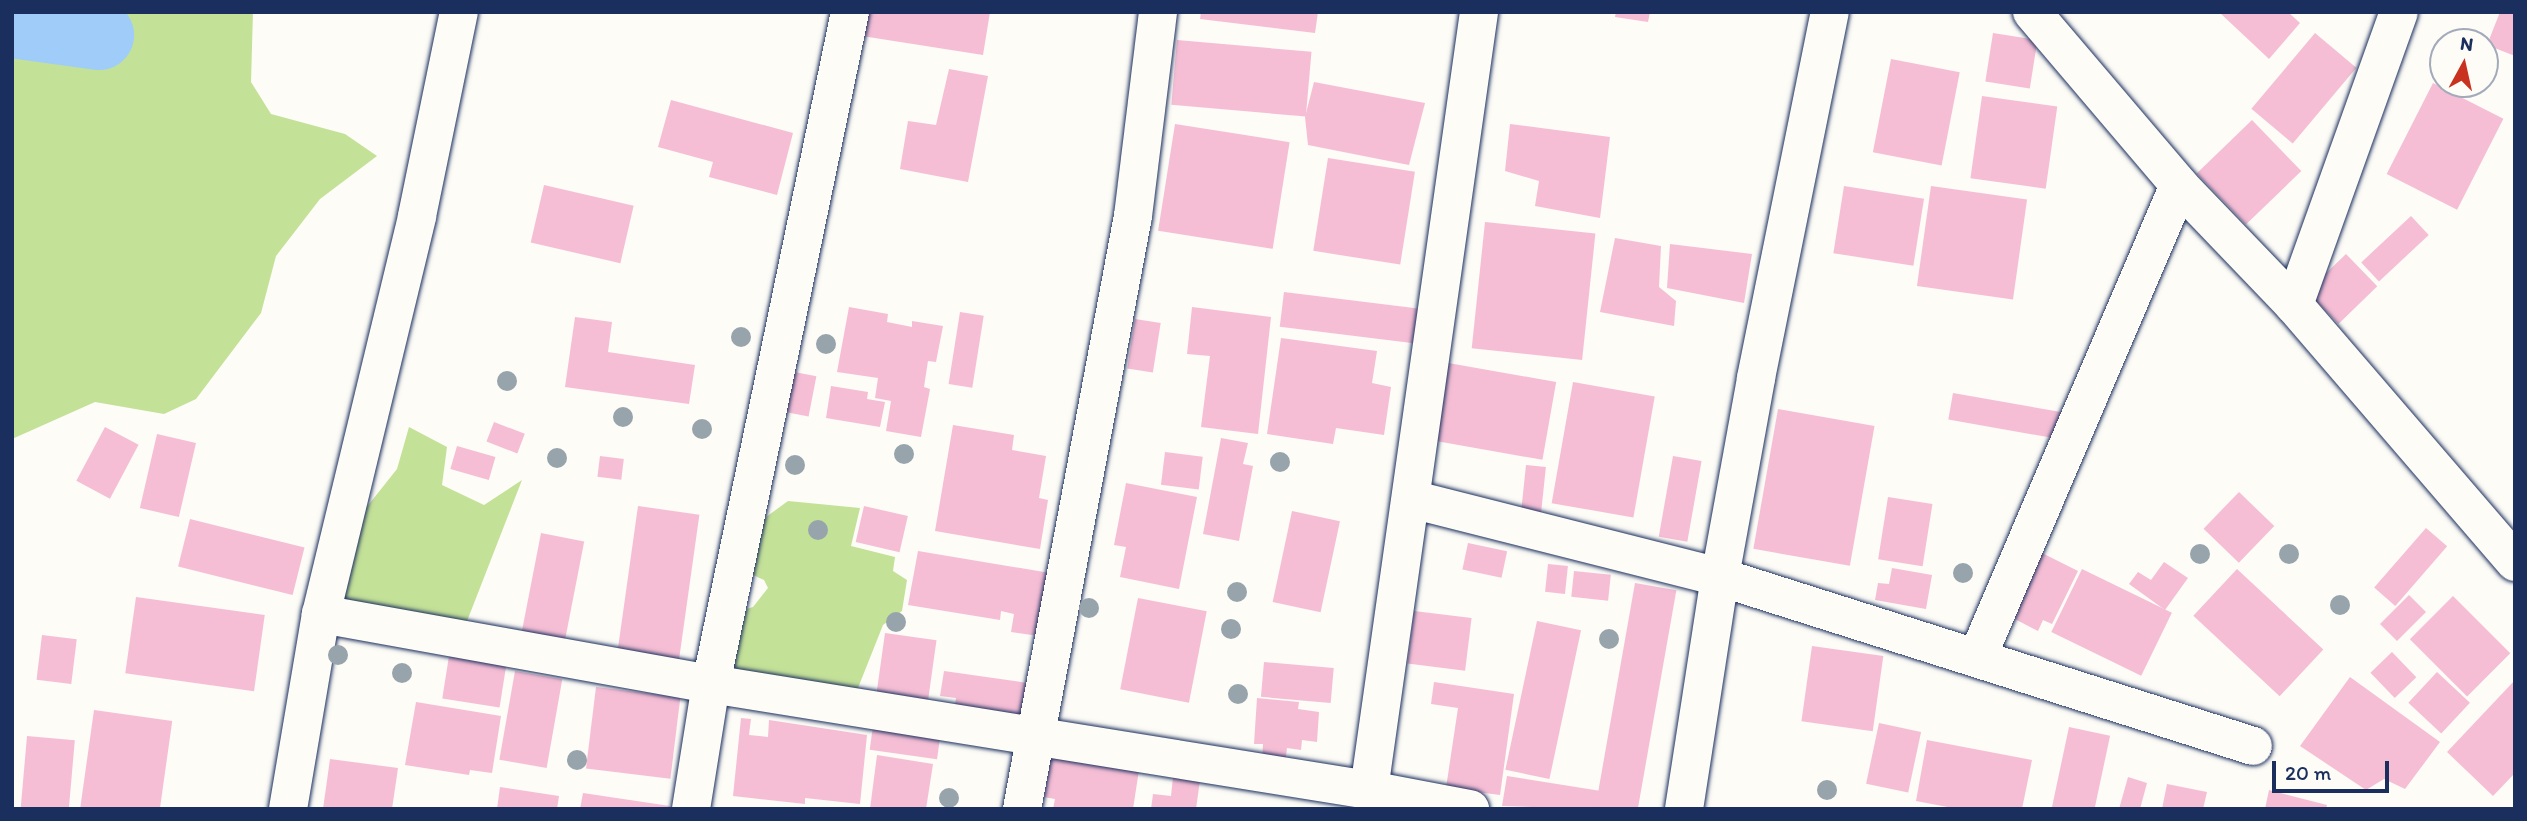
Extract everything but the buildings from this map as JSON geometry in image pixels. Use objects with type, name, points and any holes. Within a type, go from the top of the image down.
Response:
[{"type":"street","points":[[288,809],[321,614],[417,216],[459,12]]},
{"type":"street","points":[[691,809],[711,684],[850,12]]},
{"type":"street","points":[[1022,809],[1133,216],[1158,12]]},
{"type":"street","points":[[1369,790],[1479,12]]},
{"type":"street","points":[[1684,809],[1720,577],[1756,378],[1830,12]]},
{"type":"street","points":[[2032,12],[2179,185],[2294,305],[2515,562]]},
{"type":"street","points":[[2294,305],[2399,12]]},
{"type":"street","points":[[1977,658],[2179,185]]},
{"type":"street","points":[[1410,499],[1720,577],[2253,746]]},
{"type":"street","points":[[321,614],[711,684],[1369,790],[1470,809]]},
{"type":"green space","points":[[12,12],[253,12],[251,82],[271,114],[345,134],[377,156],[320,199],[276,256],[261,313],[196,399],[164,414],[95,402],[12,439]]},
{"type":"green space","points":[[409,427],[447,447],[442,485],[484,505],[522,480],[462,634],[330,612],[362,513],[397,469]]},
{"type":"green space","points":[[788,501],[860,508],[851,546],[895,557],[893,571],[907,580],[902,611],[883,625],[856,693],[723,678],[743,610],[753,607],[768,588],[764,580],[742,570],[762,520]]},
{"type":"waterway","points":[[12,23],[99,35]]}]
